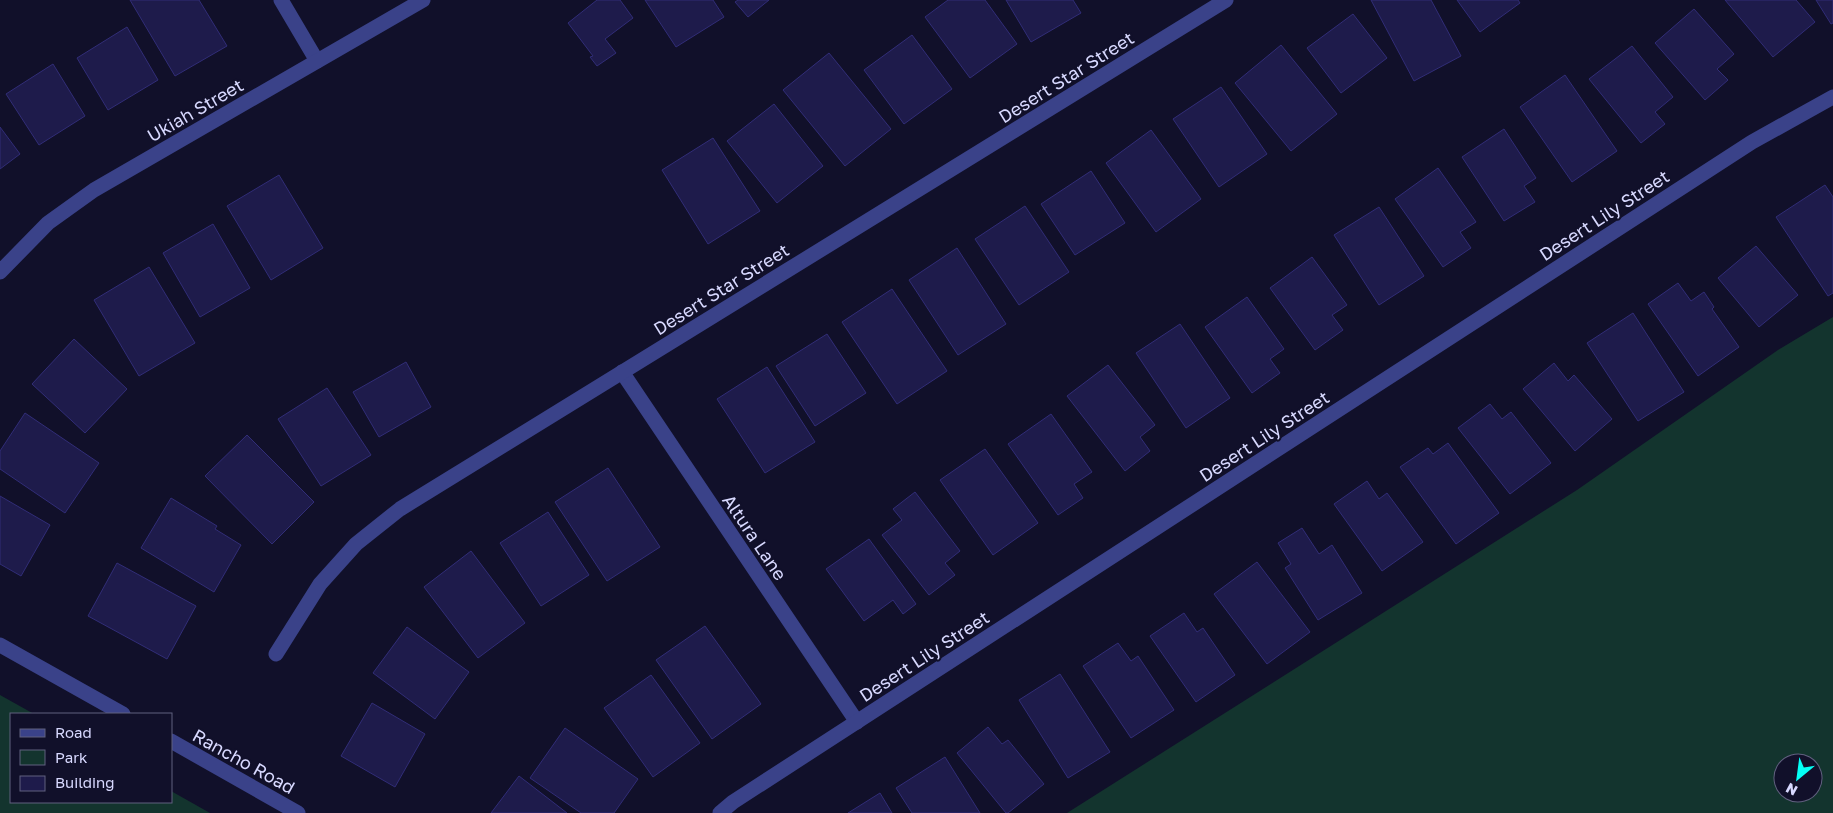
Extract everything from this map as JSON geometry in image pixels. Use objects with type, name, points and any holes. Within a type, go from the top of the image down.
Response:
[{"type":"street","points":[[281,0],[317,61]]},
{"type":"street","name":"Ukiah Street","points":[[0,272],[48,223],[94,190],[423,0]]},
{"type":"street","name":"Desert Star Street","points":[[276,654],[320,584],[356,544],[400,509],[1226,0]]},
{"type":"street","name":"Desert Lily Street","points":[[720,813],[733,802],[1752,142],[1833,97]]},
{"type":"street","name":"Altura Lane","points":[[622,372],[857,722]]},
{"type":"street","points":[[0,645],[121,713]]},
{"type":"street","name":"Rancho Road","points":[[172,742],[298,813]]},
{"type":"green space","points":[[1833,317],[1833,813],[1067,813],[1577,490],[1778,350]]},
{"type":"green space","points":[[0,695],[32,713],[10,713],[10,803],[172,803],[172,792],[210,813],[0,813]]},
{"type":"building","points":[[130,0],[199,0],[227,46],[175,76]]},
{"type":"building","points":[[597,0],[620,0],[633,18],[605,39],[616,53],[597,66],[590,57],[593,56],[568,23]]},
{"type":"building","points":[[645,0],[713,0],[724,17],[676,47]]},
{"type":"building","points":[[738,0],[769,0],[748,17],[735,2]]},
{"type":"building","points":[[948,0],[985,0],[1017,44],[970,78],[925,17]]},
{"type":"building","points":[[1006,0],[1073,0],[1081,13],[1031,42]]},
{"type":"building","points":[[1371,0],[1431,0],[1461,56],[1414,81]]},
{"type":"building","points":[[1457,0],[1518,0],[1520,3],[1480,32]]},
{"type":"building","points":[[1725,0],[1796,0],[1815,22],[1773,57]]},
{"type":"building","points":[[1816,0],[1833,0],[1833,23],[1831,24]]},
{"type":"building","points":[[1694,9],[1734,54],[1717,69],[1728,80],[1705,100],[1655,43]]},
{"type":"building","points":[[1353,14],[1387,58],[1341,93],[1307,48]]},
{"type":"building","points":[[127,27],[158,80],[108,110],[77,58]]},
{"type":"building","points":[[912,35],[952,89],[904,124],[864,70]]},
{"type":"building","points":[[1281,45],[1337,114],[1291,151],[1235,83]]},
{"type":"building","points":[[1632,46],[1673,97],[1655,112],[1665,124],[1641,143],[1589,79]]},
{"type":"building","points":[[829,53],[891,129],[845,166],[783,90]]},
{"type":"building","points":[[53,64],[85,116],[39,145],[6,94]]},
{"type":"building","points":[[1565,75],[1617,151],[1572,182],[1520,107]]},
{"type":"building","points":[[1221,87],[1267,154],[1219,187],[1173,119]]},
{"type":"building","points":[[774,104],[823,166],[777,203],[727,141]]},
{"type":"building","points":[[0,127],[20,154],[0,169]]},
{"type":"building","points":[[1504,129],[1536,178],[1524,186],[1535,202],[1504,221],[1462,157]]},
{"type":"building","points":[[1151,130],[1201,199],[1156,232],[1106,163]]},
{"type":"building","points":[[713,138],[760,211],[708,244],[662,170]]},
{"type":"building","points":[[1438,168],[1476,222],[1460,232],[1471,248],[1443,267],[1395,199]]},
{"type":"building","points":[[1091,171],[1125,223],[1075,255],[1041,204]]},
{"type":"building","points":[[279,175],[323,248],[271,280],[227,206]]},
{"type":"building","points":[[1825,185],[1833,197],[1833,293],[1828,296],[1776,217]]},
{"type":"building","points":[[1025,206],[1069,272],[1019,305],[975,239]]},
{"type":"building","points":[[1379,207],[1424,276],[1379,305],[1334,235]]},
{"type":"building","points":[[213,224],[250,288],[200,317],[163,253]]},
{"type":"building","points":[[1756,246],[1798,295],[1759,327],[1718,278]]},
{"type":"building","points":[[957,248],[1006,324],[958,355],[909,280]]},
{"type":"building","points":[[1312,257],[1347,305],[1332,315],[1343,330],[1315,350],[1270,288]]},
{"type":"building","points":[[149,267],[195,343],[139,376],[94,300]]},
{"type":"building","points":[[1678,283],[1691,301],[1704,292],[1714,307],[1712,309],[1739,347],[1698,376],[1648,304]]},
{"type":"building","points":[[892,289],[947,371],[897,404],[842,322]]},
{"type":"building","points":[[1247,297],[1284,349],[1270,359],[1280,373],[1252,393],[1205,327]]},
{"type":"building","points":[[1633,313],[1684,392],[1638,421],[1587,343]]},
{"type":"building","points":[[1180,324],[1230,398],[1186,428],[1136,353]]},
{"type":"building","points":[[827,334],[866,393],[815,426],[776,366]]},
{"type":"building","points":[[74,339],[127,389],[85,433],[32,384]]},
{"type":"building","points":[[406,362],[431,407],[379,437],[353,392]]},
{"type":"building","points":[[1554,363],[1568,381],[1574,375],[1612,419],[1575,451],[1523,389]]},
{"type":"building","points":[[1108,365],[1155,425],[1140,437],[1150,451],[1125,471],[1067,396]]},
{"type":"building","points":[[767,367],[815,442],[765,473],[717,399]]},
{"type":"building","points":[[327,388],[371,455],[321,486],[278,419]]},
{"type":"building","points":[[1490,404],[1502,419],[1511,412],[1551,463],[1510,494],[1458,428]]},
{"type":"building","points":[[25,413],[99,463],[65,513],[0,469],[0,451]]},
{"type":"building","points":[[1051,414],[1092,472],[1074,484],[1083,498],[1058,515],[1008,444]]},
{"type":"building","points":[[247,435],[314,502],[272,544],[205,476]]},
{"type":"building","points":[[1448,443],[1499,513],[1456,544],[1400,467],[1428,448],[1433,454]]},
{"type":"building","points":[[985,449],[1038,523],[993,555],[940,480]]},
{"type":"building","points":[[608,468],[660,547],[607,581],[555,502]]},
{"type":"building","points":[[1367,481],[1379,499],[1387,493],[1423,542],[1382,571],[1334,504]]},
{"type":"building","points":[[915,492],[960,551],[945,563],[955,575],[929,595],[882,535],[902,520],[893,509]]},
{"type":"building","points":[[0,496],[50,525],[21,576],[0,564]]},
{"type":"building","points":[[171,498],[217,526],[215,529],[241,545],[214,592],[141,548]]},
{"type":"building","points":[[548,512],[589,575],[541,606],[500,543]]},
{"type":"building","points":[[1302,528],[1319,554],[1332,545],[1362,593],[1318,620],[1285,568],[1291,564],[1278,543]]},
{"type":"building","points":[[869,539],[916,604],[903,614],[893,600],[864,621],[826,569]]},
{"type":"building","points":[[471,551],[525,623],[478,658],[424,587]]},
{"type":"building","points":[[1257,562],[1310,632],[1267,664],[1214,594]]},
{"type":"building","points":[[117,563],[196,606],[167,659],[88,616]]},
{"type":"building","points":[[1184,613],[1197,632],[1203,628],[1235,675],[1196,702],[1150,636]]},
{"type":"building","points":[[705,626],[761,704],[712,739],[656,660]]},
{"type":"building","points":[[407,627],[469,672],[435,719],[373,673]]},
{"type":"building","points":[[1118,643],[1131,661],[1138,656],[1174,710],[1131,738],[1083,666]]},
{"type":"building","points":[[1060,674],[1110,752],[1068,778],[1019,700]]},
{"type":"building","points":[[651,675],[700,743],[653,777],[604,708]]},
{"type":"building","points":[[372,703],[425,734],[395,787],[341,756]]},
{"type":"building","points":[[988,727],[1002,744],[1008,740],[1044,784],[1008,813],[1006,813],[957,753]]},
{"type":"building","points":[[565,728],[638,779],[614,813],[581,813],[530,778]]},
{"type":"building","points":[[945,757],[980,813],[912,813],[896,788]]},
{"type":"building","points":[[519,776],[567,813],[491,813]]},
{"type":"building","points":[[880,793],[892,813],[848,813]]}]
